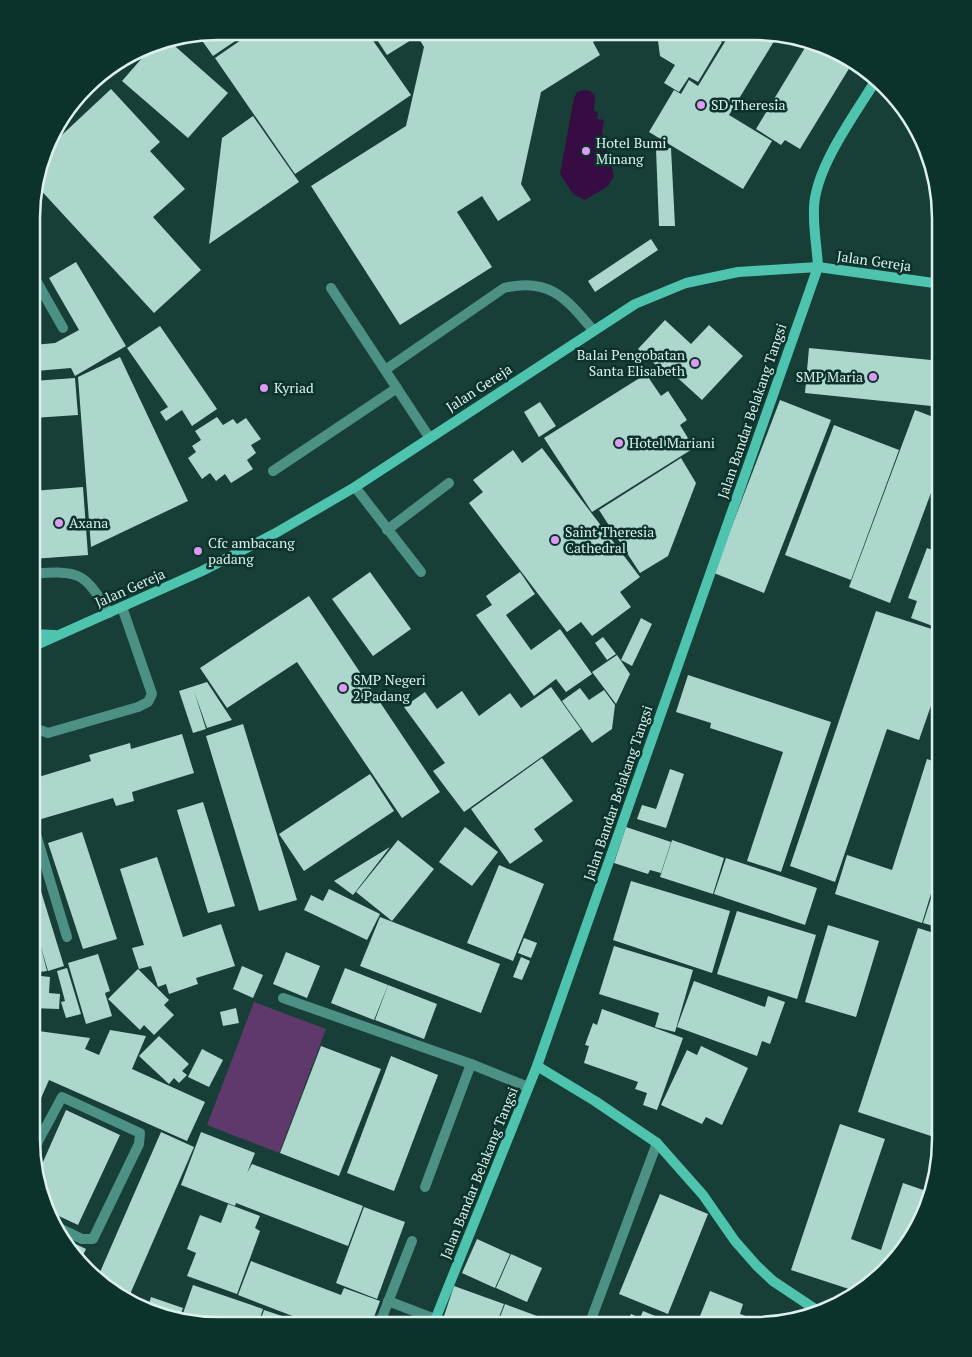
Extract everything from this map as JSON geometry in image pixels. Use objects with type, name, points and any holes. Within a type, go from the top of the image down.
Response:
[{"type":"street","points":[[818,266],[814,207],[820,181],[838,141],[873,85]]},
{"type":"street","name":"Jalan Gereja","points":[[40,644],[202,571],[274,534],[355,487],[635,304],[686,283],[738,272],[818,266],[932,283]]},
{"type":"street","name":"Jalan Bandar Belakang Tangsi","points":[[436,1317],[537,1066],[818,266]]},
{"type":"street","points":[[385,370],[504,288],[525,283],[549,290],[569,302],[593,330]]},
{"type":"street","points":[[40,288],[62,328]]},
{"type":"street","points":[[331,288],[429,437]]},
{"type":"street","points":[[273,471],[397,388]]},
{"type":"street","points":[[387,530],[449,483]]},
{"type":"street","points":[[355,487],[421,572]]},
{"type":"street","points":[[40,573],[62,571],[78,576],[91,584],[109,613]]},
{"type":"street","points":[[40,730],[48,733],[138,707],[148,702],[152,694],[122,607]]},
{"type":"street","points":[[40,635],[58,636]]},
{"type":"street","points":[[40,847],[67,936]]},
{"type":"street","points":[[283,998],[471,1064],[528,1087]]},
{"type":"street","points":[[425,1187],[471,1064]]},
{"type":"street","points":[[537,1066],[596,1101],[657,1143],[703,1195],[735,1241],[757,1266],[773,1281],[812,1307]]},
{"type":"street","points":[[40,1138],[62,1098],[140,1133],[139,1144],[93,1239],[82,1239],[66,1231]]},
{"type":"street","points":[[592,1317],[657,1143]]},
{"type":"street","points":[[382,1317],[412,1241]]},
{"type":"street","points":[[388,1301],[423,1317]]},
{"type":"shaded area","name":"Hotel Bumi Minang","points":[[590,91],[595,96],[594,111],[598,112],[597,119],[604,120],[602,132],[614,176],[608,186],[585,200],[573,194],[560,174],[574,98],[577,92]]},
{"type":"shaded area","points":[[254,1002],[326,1029],[279,1153],[207,1125]]},
{"type":"building","points":[[237,40],[213,56],[202,41]]},
{"type":"building","points":[[241,40],[373,40],[411,95],[295,174],[215,58]]},
{"type":"building","points":[[377,40],[411,40],[387,55]]},
{"type":"building","points":[[420,40],[596,40],[593,42],[600,55],[541,92],[521,184],[531,200],[498,221],[482,196],[457,212],[492,267],[400,325],[311,186],[406,126],[424,47]]},
{"type":"building","points":[[658,40],[719,40],[722,42],[698,82],[689,77],[679,92],[664,83],[675,65],[660,56]]},
{"type":"building","name":"SD Theresia","points":[[726,40],[774,41],[729,115],[772,141],[743,189],[649,132],[674,90],[681,94],[689,80],[698,86]]},
{"type":"building","points":[[174,45],[228,93],[188,138],[122,81],[143,56]]},
{"type":"building","name":"SD Theresia","points":[[805,47],[833,58],[849,68],[800,149],[785,140],[781,145],[756,129]]},
{"type":"building","points":[[111,89],[160,142],[150,151],[185,189],[153,217],[201,270],[154,313],[42,192],[49,161],[59,138]]},
{"type":"building","points":[[253,116],[299,182],[209,244],[222,138]]},
{"type":"building","points":[[671,148],[675,226],[659,226],[656,149]]},
{"type":"building","points":[[651,239],[658,250],[595,292],[588,281]]},
{"type":"building","points":[[76,262],[126,346],[75,376],[71,368],[40,371],[40,344],[55,343],[79,330],[49,278]]},
{"type":"building","name":"Balai Pengobatan Santa Elisabeth","points":[[665,320],[691,344],[709,325],[743,356],[702,400],[669,370],[666,374],[638,349]]},
{"type":"building","points":[[160,326],[217,409],[192,426],[182,410],[166,421],[160,412],[168,407],[127,348]]},
{"type":"building","name":"SMP Maria","points":[[809,348],[932,360],[932,406],[805,393]]},
{"type":"building","points":[[120,357],[188,501],[91,547],[78,377]]},
{"type":"building","name":"Hotel Mariani","points":[[646,374],[661,396],[668,391],[687,420],[680,425],[694,448],[592,512],[544,438]]},
{"type":"building","points":[[75,378],[78,415],[40,418],[40,380]]},
{"type":"building","points":[[780,400],[831,420],[764,593],[714,573]]},
{"type":"building","points":[[540,402],[556,426],[539,437],[524,412]]},
{"type":"building","points":[[915,410],[932,417],[932,490],[890,603],[849,587]]},
{"type":"building","points":[[217,417],[223,425],[233,419],[237,424],[246,418],[261,439],[251,445],[256,453],[247,460],[253,469],[231,483],[225,474],[216,481],[210,473],[202,479],[188,458],[196,452],[192,446],[201,440],[195,431]]},
{"type":"building","points":[[834,425],[899,450],[851,580],[785,555]]},
{"type":"building","name":"Saint Theresia Cathedral","points":[[542,448],[640,577],[620,592],[631,607],[592,636],[581,622],[567,632],[469,503],[483,492],[473,480],[513,450],[522,463]]},
{"type":"building","points":[[681,458],[696,483],[668,556],[640,573],[599,510]]},
{"type":"building","name":"Axana","points":[[83,487],[88,555],[40,558],[40,490]]},
{"type":"building","points":[[927,548],[932,550],[932,626],[911,618],[917,601],[908,598]]},
{"type":"building","points":[[370,572],[411,629],[373,656],[332,599]]},
{"type":"building","points":[[520,572],[535,594],[506,615],[531,650],[560,629],[592,674],[566,692],[556,679],[534,696],[476,615],[492,605],[486,596]]},
{"type":"building","name":"SMP Negeri 2 Padang","points":[[309,596],[440,792],[402,818],[297,662],[227,708],[200,668]]},
{"type":"building","points":[[876,611],[932,629],[932,703],[919,740],[887,729],[835,882],[790,866]]},
{"type":"building","points":[[641,618],[652,624],[632,666],[621,660]]},
{"type":"building","points":[[603,637],[616,654],[607,660],[595,643]]},
{"type":"building","points":[[617,655],[630,674],[616,704],[592,672]]},
{"type":"building","points":[[688,675],[831,722],[781,872],[747,861],[783,752],[710,728],[711,723],[676,712]]},
{"type":"building","points":[[207,682],[232,720],[207,728],[194,691],[206,729],[193,733],[179,691]]},
{"type":"building","points":[[551,687],[581,729],[464,812],[433,771],[445,763],[404,707],[425,692],[437,709],[462,691],[479,716],[510,693],[521,708]]},
{"type":"building","points":[[580,688],[589,700],[604,690],[615,705],[612,729],[592,743],[562,701]]},
{"type":"building","points":[[243,724],[297,900],[259,911],[206,736]]},
{"type":"building","points":[[182,734],[194,773],[132,792],[134,801],[116,806],[113,798],[40,819],[40,777],[91,761],[89,755],[130,743],[131,749]]},
{"type":"building","points":[[542,758],[573,801],[534,829],[543,841],[510,864],[471,809]]},
{"type":"building","points":[[927,759],[932,761],[932,890],[922,923],[835,894],[847,855],[892,870]]},
{"type":"building","points":[[670,769],[684,774],[666,828],[637,819],[642,805],[656,809]]},
{"type":"building","points":[[370,774],[394,811],[304,871],[279,834]]},
{"type":"building","points":[[203,802],[235,906],[208,913],[177,810]]},
{"type":"building","points":[[465,827],[498,852],[472,886],[439,862]]},
{"type":"building","points":[[626,827],[671,842],[661,873],[650,870],[648,874],[614,863]]},
{"type":"building","points":[[82,832],[117,939],[83,949],[48,843]]},
{"type":"building","points":[[398,840],[434,869],[392,921],[356,892]]},
{"type":"building","points":[[672,840],[724,858],[713,894],[660,877]]},
{"type":"building","points":[[390,847],[353,895],[334,881]]},
{"type":"building","points":[[157,857],[183,937],[221,924],[235,966],[196,978],[198,984],[169,994],[166,984],[158,987],[151,966],[139,969],[132,948],[144,945],[120,869]]},
{"type":"building","points":[[726,858],[817,888],[805,925],[714,894]]},
{"type":"building","points":[[499,865],[544,884],[513,961],[467,943]]},
{"type":"building","points":[[631,881],[730,911],[712,973],[613,940]]},
{"type":"building","points":[[40,888],[64,966],[48,971],[40,944]]},
{"type":"building","points":[[329,889],[380,914],[367,940],[304,910],[311,895],[323,901]]},
{"type":"building","points":[[932,895],[932,926],[923,923]]},
{"type":"building","points":[[737,911],[816,935],[797,999],[717,974]]},
{"type":"building","points":[[380,917],[500,964],[481,1013],[360,966]]},
{"type":"building","points":[[828,925],[879,941],[856,1017],[805,1002]]},
{"type":"building","points":[[918,928],[932,932],[932,1136],[858,1112]]},
{"type":"building","points":[[524,938],[537,943],[531,958],[518,953]]},
{"type":"building","points":[[40,944],[47,971],[40,972]]},
{"type":"building","points":[[614,946],[693,970],[675,1032],[655,1027],[659,1013],[599,994]]},
{"type":"building","points":[[286,952],[320,966],[307,998],[273,984]]},
{"type":"building","points":[[98,954],[110,991],[105,993],[112,1016],[86,1024],[68,963]]},
{"type":"building","points":[[521,957],[530,961],[522,980],[513,977]]},
{"type":"building","points":[[242,966],[263,975],[253,998],[233,989]]},
{"type":"building","points":[[67,968],[81,1014],[66,1018],[61,1002],[65,1001],[57,971]]},
{"type":"building","points":[[345,968],[388,985],[374,1020],[331,1003]]},
{"type":"building","points":[[138,969],[169,1000],[164,1005],[174,1015],[154,1035],[144,1025],[140,1030],[108,999]]},
{"type":"building","points":[[40,976],[50,977],[49,993],[60,994],[59,1009],[40,1008]]},
{"type":"building","points":[[694,981],[765,1007],[768,996],[785,1002],[770,1044],[762,1041],[757,1056],[677,1027]]},
{"type":"building","points":[[388,985],[437,1004],[424,1039],[375,1020]]},
{"type":"building","points":[[236,1008],[239,1023],[223,1026],[220,1012]]},
{"type":"building","points":[[602,1009],[683,1038],[657,1110],[643,1105],[647,1093],[635,1089],[638,1082],[584,1063],[589,1046],[585,1045],[593,1023],[597,1025]]},
{"type":"building","points":[[110,1030],[146,1036],[132,1069],[205,1102],[187,1141],[49,1080],[40,1100],[40,1031],[90,1038],[85,1049],[99,1055]]},
{"type":"building","points":[[159,1036],[189,1064],[182,1071],[187,1075],[179,1083],[174,1078],[169,1084],[139,1056]]},
{"type":"building","points":[[321,1046],[381,1069],[339,1176],[280,1153]]},
{"type":"building","points":[[701,1046],[748,1068],[722,1125],[706,1117],[702,1124],[661,1105],[687,1050],[697,1055]]},
{"type":"building","points":[[202,1049],[223,1060],[209,1087],[188,1077]]},
{"type":"building","points":[[391,1056],[438,1075],[394,1191],[347,1173]]},
{"type":"building","points":[[66,1110],[120,1135],[78,1225],[57,1215],[49,1196],[42,1164]]},
{"type":"building","points":[[840,1124],[885,1139],[851,1239],[881,1250],[903,1183],[925,1190],[914,1218],[902,1238],[880,1265],[849,1289],[791,1270]]},
{"type":"building","points":[[161,1132],[194,1147],[130,1294],[100,1272]]},
{"type":"building","points":[[201,1132],[255,1153],[247,1173],[252,1164],[363,1206],[348,1246],[236,1203],[235,1206],[181,1185]]},
{"type":"building","points":[[660,1194],[708,1214],[668,1314],[619,1294]]},
{"type":"building","points":[[228,1204],[260,1216],[255,1228],[260,1231],[237,1294],[187,1276],[196,1253],[187,1249],[200,1215],[221,1223]]},
{"type":"building","points":[[364,1207],[405,1222],[377,1299],[336,1283]]},
{"type":"building","points":[[477,1239],[510,1254],[495,1288],[462,1273]]},
{"type":"building","points":[[74,1243],[86,1249],[83,1255]]},
{"type":"building","points":[[511,1254],[542,1268],[527,1302],[496,1288]]},
{"type":"building","points":[[251,1261],[341,1295],[344,1288],[380,1301],[374,1317],[295,1317],[238,1295]]},
{"type":"building","points":[[193,1285],[263,1309],[260,1317],[207,1317],[183,1314]]},
{"type":"building","points":[[454,1286],[504,1304],[499,1317],[444,1317]]},
{"type":"building","points":[[710,1291],[743,1304],[740,1314],[748,1317],[700,1317]]},
{"type":"building","points":[[151,1297],[183,1308],[181,1313],[149,1303]]},
{"type":"building","points":[[505,1304],[537,1316],[537,1317],[500,1317]]},
{"type":"building","points":[[264,1310],[285,1317],[262,1317]]},
{"type":"building","points":[[643,1311],[658,1317],[640,1317]]},
{"type":"place","name":"SD Theresia","points":[[701,105]]},
{"type":"place","name":"Hotel Bumi Minang","points":[[586,151]]},
{"type":"place","name":"Balai Pengobatan Santa Elisabeth","points":[[695,363]]},
{"type":"place","name":"SMP Maria","points":[[873,377]]},
{"type":"place","name":"Kyriad","points":[[264,388]]},
{"type":"place","name":"Hotel Mariani","points":[[619,443]]},
{"type":"place","name":"Axana","points":[[59,523]]},
{"type":"place","name":"Saint Theresia Cathedral","points":[[555,540]]},
{"type":"place","name":"Cfc ambacang padang","points":[[198,551]]},
{"type":"place","name":"SMP Negeri 2 Padang","points":[[343,688]]}]
